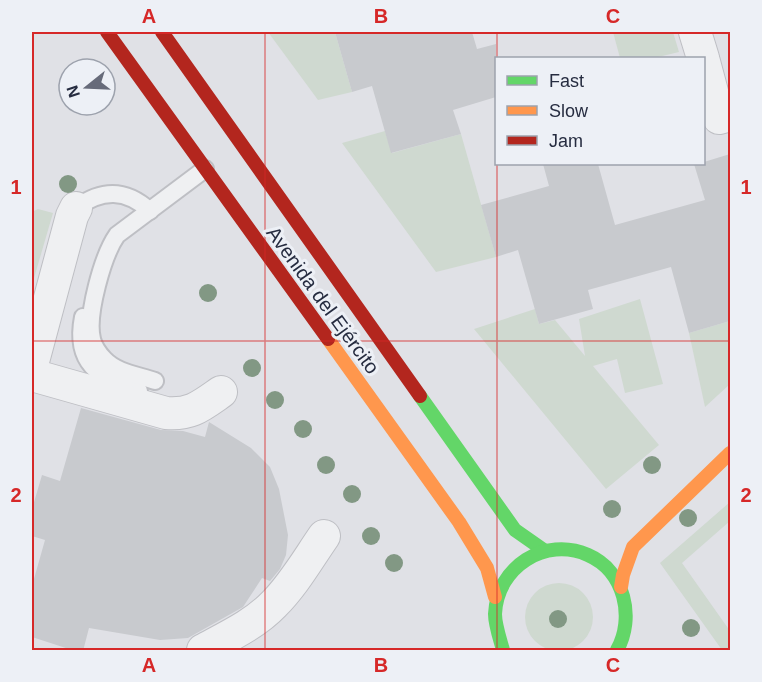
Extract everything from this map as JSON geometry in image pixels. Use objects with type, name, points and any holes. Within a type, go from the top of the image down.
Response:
[{"type":"main road","name":"Avenida del Ejército","points":[[107,32],[459,522],[487,568],[495,597],[496,634],[503,651]]},
{"type":"main road","name":"Avenida del Ejército","points":[[162,32],[514,530],[545,551]]},
{"type":"main road","points":[[621,587],[633,547],[730,453]]},
{"type":"main road","points":[[495,597],[514,568],[528,557],[545,551],[563,549],[581,552],[613,552],[633,547]]},
{"type":"main road","points":[[581,552],[597,560],[610,571],[621,587],[626,606],[627,624],[621,648]]},
{"type":"street","points":[[695,32],[702,57]]},
{"type":"street","points":[[705,67],[719,118],[730,115]]},
{"type":"street","points":[[32,365],[76,208]]},
{"type":"street","points":[[32,375],[166,413],[181,414],[197,408],[221,392]]},
{"type":"street","points":[[222,646],[273,606],[324,536]]},
{"type":"lane","points":[[153,388],[110,379],[94,368],[84,357],[80,341],[83,318],[86,307],[95,296],[109,246],[117,235],[206,169]]},
{"type":"lane","points":[[76,208],[92,197],[119,194],[137,199],[150,211]]},
{"type":"shaded area","points":[[268,32],[335,32],[352,92],[318,100]]},
{"type":"shaded area","points":[[613,32],[673,32],[679,52],[658,57],[620,57]]},
{"type":"shaded area","points":[[385,131],[392,153],[461,134],[496,257],[436,272],[342,143]]},
{"type":"shaded area","points":[[38,209],[53,213],[32,285],[32,212]]},
{"type":"shaded area","points":[[640,299],[663,384],[625,393],[617,359],[593,366],[659,445],[606,489],[474,329],[535,309],[539,324],[555,320],[585,356],[579,319]]},
{"type":"shaded area","points":[[730,321],[730,384],[705,407],[689,333]]},
{"type":"shaded area","points":[[730,502],[730,521],[682,563],[730,631],[730,650],[722,650],[660,563]]},
{"type":"shaded area","points":[[559,583],[572,586],[583,593],[590,604],[593,617],[590,630],[583,641],[572,648],[559,651],[546,648],[535,641],[528,630],[525,617],[528,604],[535,593],[546,586]]},
{"type":"building","points":[[335,32],[472,32],[477,49],[496,44],[495,97],[453,110],[461,134],[391,153],[372,86],[352,92]]},
{"type":"building","points":[[730,154],[730,321],[689,333],[671,267],[588,290],[593,309],[539,324],[518,250],[496,257],[481,205],[549,186],[543,165],[598,165],[615,225],[705,200],[694,165],[705,165],[705,162]]},
{"type":"building","points":[[81,408],[161,430],[183,431],[205,437],[209,422],[251,448],[270,467],[279,489],[288,535],[286,555],[280,569],[270,581],[262,578],[243,607],[188,638],[160,640],[89,628],[83,651],[75,651],[32,637],[32,586],[45,540],[32,536],[32,509],[42,475],[60,481]]},
{"type":"traffic: fast","points":[[420,396],[515,530],[545,551]]},
{"type":"traffic: fast","points":[[503,650],[495,614],[504,582],[526,560],[540,553],[556,550],[572,550],[588,555],[601,562],[611,572],[623,596],[625,610],[625,624],[617,650]]},
{"type":"traffic: slow","points":[[328,339],[459,522],[487,568],[495,597]]},
{"type":"traffic: slow","points":[[621,587],[633,547],[730,453]]},
{"type":"traffic: jam","points":[[107,32],[328,339]]},
{"type":"traffic: jam","points":[[162,32],[420,396]]}]
